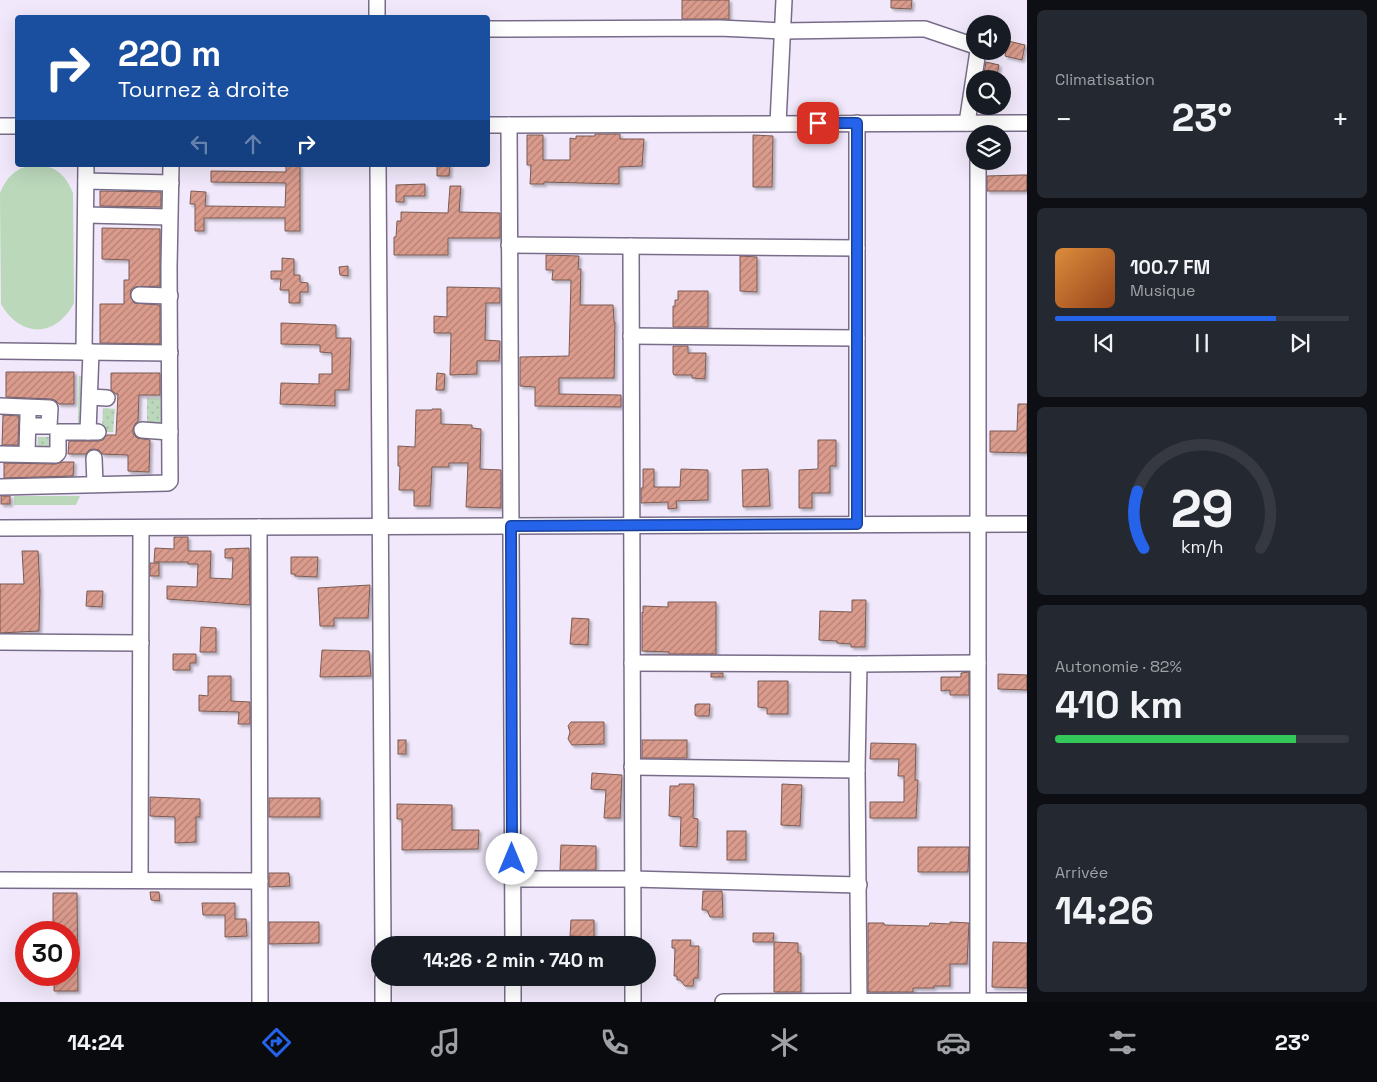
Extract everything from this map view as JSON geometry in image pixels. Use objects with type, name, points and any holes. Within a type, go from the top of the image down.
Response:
[{"type":"street","points":[[377,0],[377,15]]},
{"type":"street","points":[[778,123],[784,0]]},
{"type":"street","points":[[490,29],[719,28],[783,31],[925,29],[966,43]]},
{"type":"street","points":[[975,125],[978,60]]},
{"type":"street","points":[[857,123],[857,524]]},
{"type":"street","points":[[490,125],[857,123],[966,126]]},
{"type":"street","points":[[992,125],[1027,123]]},
{"type":"street","points":[[509,125],[513,936]]},
{"type":"street","points":[[0,126],[15,126]]},
{"type":"street","points":[[0,454],[56,455],[58,454],[59,432],[93,432],[87,352],[86,167]]},
{"type":"street","points":[[0,487],[169,483],[171,478],[170,296],[163,267],[170,217],[172,167]]},
{"type":"street","points":[[378,167],[383,936]]},
{"type":"street","points":[[978,170],[978,1001]]},
{"type":"street","points":[[86,181],[171,183]]},
{"type":"street","points":[[86,215],[170,217]]},
{"type":"street","points":[[509,245],[857,248]]},
{"type":"street","points":[[631,246],[633,936]]},
{"type":"street","points":[[139,295],[170,296]]},
{"type":"street","points":[[631,336],[857,338]]},
{"type":"street","points":[[0,351],[170,353]]},
{"type":"street","points":[[90,397],[108,398]]},
{"type":"street","points":[[0,406],[50,408],[49,426],[28,426]]},
{"type":"street","points":[[27,454],[28,406]]},
{"type":"street","points":[[142,430],[170,432]]},
{"type":"street","points":[[94,458],[95,484]]},
{"type":"street","points":[[0,528],[1027,524]]},
{"type":"street","points":[[258,527],[260,1002]]},
{"type":"street","points":[[140,880],[142,528]]},
{"type":"street","points":[[0,642],[141,643]]},
{"type":"street","points":[[632,663],[978,663]]},
{"type":"street","points":[[859,664],[857,770],[859,1001]]},
{"type":"street","points":[[632,767],[857,770]]},
{"type":"street","points":[[512,879],[632,879],[859,884]]},
{"type":"street","points":[[0,880],[260,880]]},
{"type":"street","points":[[383,986],[383,1002]]},
{"type":"street","points":[[513,986],[513,1002]]},
{"type":"street","points":[[633,986],[633,1002]]},
{"type":"street","points":[[724,1002],[1027,1001]]},
{"type":"green space","points":[[24,167],[52,168],[62,175],[73,193],[74,303],[58,323],[48,328],[28,328],[18,323],[1,304],[0,193],[12,175]]},
{"type":"green space","points":[[79,376],[86,376],[85,424],[78,424]]},
{"type":"green space","points":[[147,398],[173,399],[172,429],[147,429]]},
{"type":"green space","points":[[103,408],[115,409],[113,432],[102,432]]},
{"type":"green space","points":[[38,437],[54,437],[53,454],[37,453]]},
{"type":"green space","points":[[14,496],[80,496],[76,505],[14,505]]},
{"type":"building","points":[[682,0],[729,0],[729,19],[682,19]]},
{"type":"building","points":[[891,0],[912,0],[911,9],[891,8]]},
{"type":"building","points":[[1011,42],[1025,45],[1022,60],[1011,57]]},
{"type":"building","points":[[986,62],[999,65],[998,70],[985,70]]},
{"type":"building","points":[[595,134],[620,134],[620,139],[644,139],[642,166],[619,167],[619,184],[544,182],[544,184],[530,184],[531,165],[527,165],[527,135],[543,135],[543,160],[570,160],[570,138],[576,139],[576,136],[595,136]]},
{"type":"building","points":[[753,135],[773,136],[772,187],[753,187]]},
{"type":"building","points":[[286,167],[300,167],[300,231],[285,231],[285,218],[204,218],[204,231],[195,231],[195,204],[190,204],[191,191],[206,192],[205,206],[285,207],[286,183],[211,182],[211,171],[286,172]]},
{"type":"building","points":[[437,167],[450,167],[449,176],[437,176]]},
{"type":"building","points":[[1027,175],[1027,191],[987,191],[987,176]]},
{"type":"building","points":[[425,184],[425,196],[404,196],[404,202],[396,202],[396,185]]},
{"type":"building","points":[[450,186],[461,186],[459,212],[500,213],[500,238],[448,238],[448,255],[394,255],[394,237],[396,237],[397,221],[401,221],[401,212],[448,213]]},
{"type":"building","points":[[100,191],[161,192],[161,207],[100,206]]},
{"type":"building","points":[[102,228],[160,229],[160,286],[135,287],[131,290],[130,295],[134,303],[160,305],[160,344],[100,343],[100,304],[124,304],[124,280],[129,280],[129,260],[102,259]]},
{"type":"building","points":[[546,255],[579,256],[578,269],[581,269],[580,305],[613,305],[615,322],[614,378],[559,378],[559,394],[621,395],[621,407],[535,406],[535,387],[520,386],[520,357],[569,356],[571,280],[552,280],[553,270],[546,270]]},
{"type":"building","points":[[740,256],[757,257],[757,292],[740,291]]},
{"type":"building","points":[[282,258],[294,259],[294,275],[300,275],[300,282],[308,283],[308,292],[300,292],[300,303],[289,303],[289,290],[280,290],[281,279],[271,279],[271,271],[282,271]]},
{"type":"building","points":[[348,266],[348,276],[340,275],[339,267]]},
{"type":"building","points":[[447,287],[500,288],[500,303],[486,303],[485,340],[500,341],[499,361],[477,361],[477,374],[450,375],[451,333],[434,333],[434,316],[447,317]]},
{"type":"building","points":[[678,291],[708,291],[708,327],[673,327],[673,306],[675,306],[675,300],[678,300]]},
{"type":"building","points":[[281,323],[336,325],[336,338],[351,338],[349,390],[335,390],[335,406],[280,404],[281,383],[319,384],[319,374],[332,374],[332,353],[320,352],[320,345],[281,344]]},
{"type":"building","points":[[673,346],[688,346],[688,353],[706,353],[705,379],[692,378],[692,375],[674,375]]},
{"type":"building","points":[[6,372],[74,372],[74,404],[59,404],[55,400],[50,399],[6,397]]},
{"type":"building","points":[[111,373],[160,373],[160,395],[139,395],[138,421],[133,429],[133,434],[137,438],[150,440],[149,472],[128,471],[128,455],[102,454],[99,450],[94,449],[89,450],[86,454],[68,454],[69,441],[98,441],[103,440],[107,435],[116,435],[118,394],[111,390]]},
{"type":"building","points":[[437,373],[445,374],[444,390],[436,390]]},
{"type":"building","points":[[1018,404],[1027,404],[1027,453],[990,452],[990,431],[1017,431]]},
{"type":"building","points":[[441,409],[441,424],[472,425],[472,428],[481,429],[480,469],[501,470],[501,508],[466,507],[468,463],[449,463],[449,467],[432,467],[430,506],[414,506],[414,490],[399,490],[400,466],[398,466],[398,446],[415,447],[416,410]]},
{"type":"building","points":[[3,415],[19,416],[18,445],[2,445]]},
{"type":"building","points":[[818,440],[836,440],[836,466],[830,466],[830,493],[812,493],[812,508],[799,508],[799,470],[818,469]]},
{"type":"building","points":[[74,462],[73,476],[4,478],[4,463],[56,464]]},
{"type":"building","points":[[643,469],[654,469],[654,487],[680,487],[681,469],[708,470],[708,500],[676,501],[677,508],[668,509],[668,502],[641,503]]},
{"type":"building","points":[[768,469],[770,506],[743,507],[742,470]]},
{"type":"building","points":[[1,496],[10,496],[10,504],[1,504]]},
{"type":"building","points":[[174,537],[188,537],[188,551],[211,551],[210,578],[232,579],[233,558],[225,558],[225,549],[249,548],[250,605],[167,599],[167,586],[197,587],[198,564],[188,564],[188,562],[154,562],[155,548],[174,549]]},
{"type":"building","points":[[22,551],[38,551],[39,631],[0,633],[0,584],[24,584]]},
{"type":"building","points":[[291,557],[318,557],[317,577],[295,576],[295,574],[291,574]]},
{"type":"building","points":[[150,563],[159,563],[159,576],[150,576]]},
{"type":"building","points":[[370,585],[368,618],[334,618],[334,626],[320,626],[318,588]]},
{"type":"building","points":[[87,591],[103,591],[102,607],[86,606]]},
{"type":"building","points":[[852,600],[866,600],[865,647],[851,647],[851,644],[819,640],[820,611],[852,612]]},
{"type":"building","points":[[668,602],[716,602],[716,654],[669,654],[669,652],[642,651],[643,606],[668,607]]},
{"type":"building","points":[[572,618],[589,619],[588,645],[570,644]]},
{"type":"building","points":[[201,627],[216,628],[216,652],[200,652]]},
{"type":"building","points":[[322,650],[369,651],[371,676],[320,677]]},
{"type":"building","points":[[173,654],[196,654],[196,663],[190,663],[190,670],[173,670]]},
{"type":"building","points":[[969,672],[969,695],[950,695],[950,690],[941,691],[941,677],[961,677],[961,673]]},
{"type":"building","points":[[711,673],[723,673],[723,677],[711,677]]},
{"type":"building","points":[[998,674],[1027,675],[1027,690],[998,689]]},
{"type":"building","points":[[208,676],[231,676],[231,701],[250,702],[250,724],[238,724],[239,712],[199,711],[199,695],[208,696]]},
{"type":"building","points":[[758,681],[788,681],[788,714],[767,714],[767,708],[758,707]]},
{"type":"building","points":[[710,704],[709,716],[695,715],[695,705]]},
{"type":"building","points":[[571,722],[604,722],[604,744],[572,745],[568,739],[570,732],[568,726]]},
{"type":"building","points":[[398,740],[406,740],[406,754],[398,754]]},
{"type":"building","points":[[642,740],[687,740],[687,758],[642,758]]},
{"type":"building","points":[[871,743],[916,744],[915,780],[918,780],[916,818],[870,818],[870,802],[904,802],[904,776],[898,776],[899,759],[870,759]]},
{"type":"building","points":[[592,773],[622,775],[620,818],[604,818],[606,790],[591,789]]},
{"type":"building","points":[[679,784],[694,784],[693,818],[698,819],[697,847],[680,846],[681,817],[669,816],[670,786],[679,786]]},
{"type":"building","points":[[782,784],[802,785],[800,826],[781,825]]},
{"type":"building","points":[[150,797],[200,799],[200,817],[196,817],[196,842],[175,843],[175,817],[150,816]]},
{"type":"building","points":[[269,798],[320,798],[320,817],[269,817]]},
{"type":"building","points":[[397,804],[452,805],[452,830],[479,830],[478,849],[402,850],[402,819],[397,819]]},
{"type":"building","points":[[727,831],[746,831],[746,860],[727,860]]},
{"type":"building","points":[[561,845],[596,846],[596,870],[560,870]]},
{"type":"building","points":[[918,847],[969,847],[968,872],[918,872]]},
{"type":"building","points":[[269,873],[289,873],[290,886],[269,887]]},
{"type":"building","points":[[703,891],[722,891],[723,917],[710,917],[707,910],[702,910]]},
{"type":"building","points":[[150,892],[159,892],[160,901],[151,900]]},
{"type":"building","points":[[53,893],[77,893],[77,921],[53,921]]},
{"type":"building","points":[[202,903],[235,903],[235,919],[246,919],[247,936],[225,937],[225,915],[203,915]]},
{"type":"building","points":[[571,920],[594,920],[594,936],[570,936]]},
{"type":"building","points":[[269,922],[319,922],[319,943],[269,944]]},
{"type":"building","points":[[950,922],[969,923],[967,964],[950,964],[950,986],[913,988],[913,992],[868,992],[868,923],[929,926],[930,923],[950,924]]},
{"type":"building","points":[[753,933],[774,933],[773,942],[753,942]]},
{"type":"building","points":[[672,940],[691,940],[690,946],[699,946],[698,978],[694,978],[693,986],[685,986],[680,980],[677,980],[677,976],[674,976],[675,948],[672,948]]},
{"type":"building","points":[[774,942],[798,943],[798,953],[801,953],[801,992],[774,992]]},
{"type":"building","points":[[993,942],[1027,943],[1027,988],[992,987]]},
{"type":"building","points":[[54,986],[78,986],[78,991],[54,991]]},
{"type":"route","points":[[512,859],[511,526],[857,524],[857,123],[818,123]]}]
